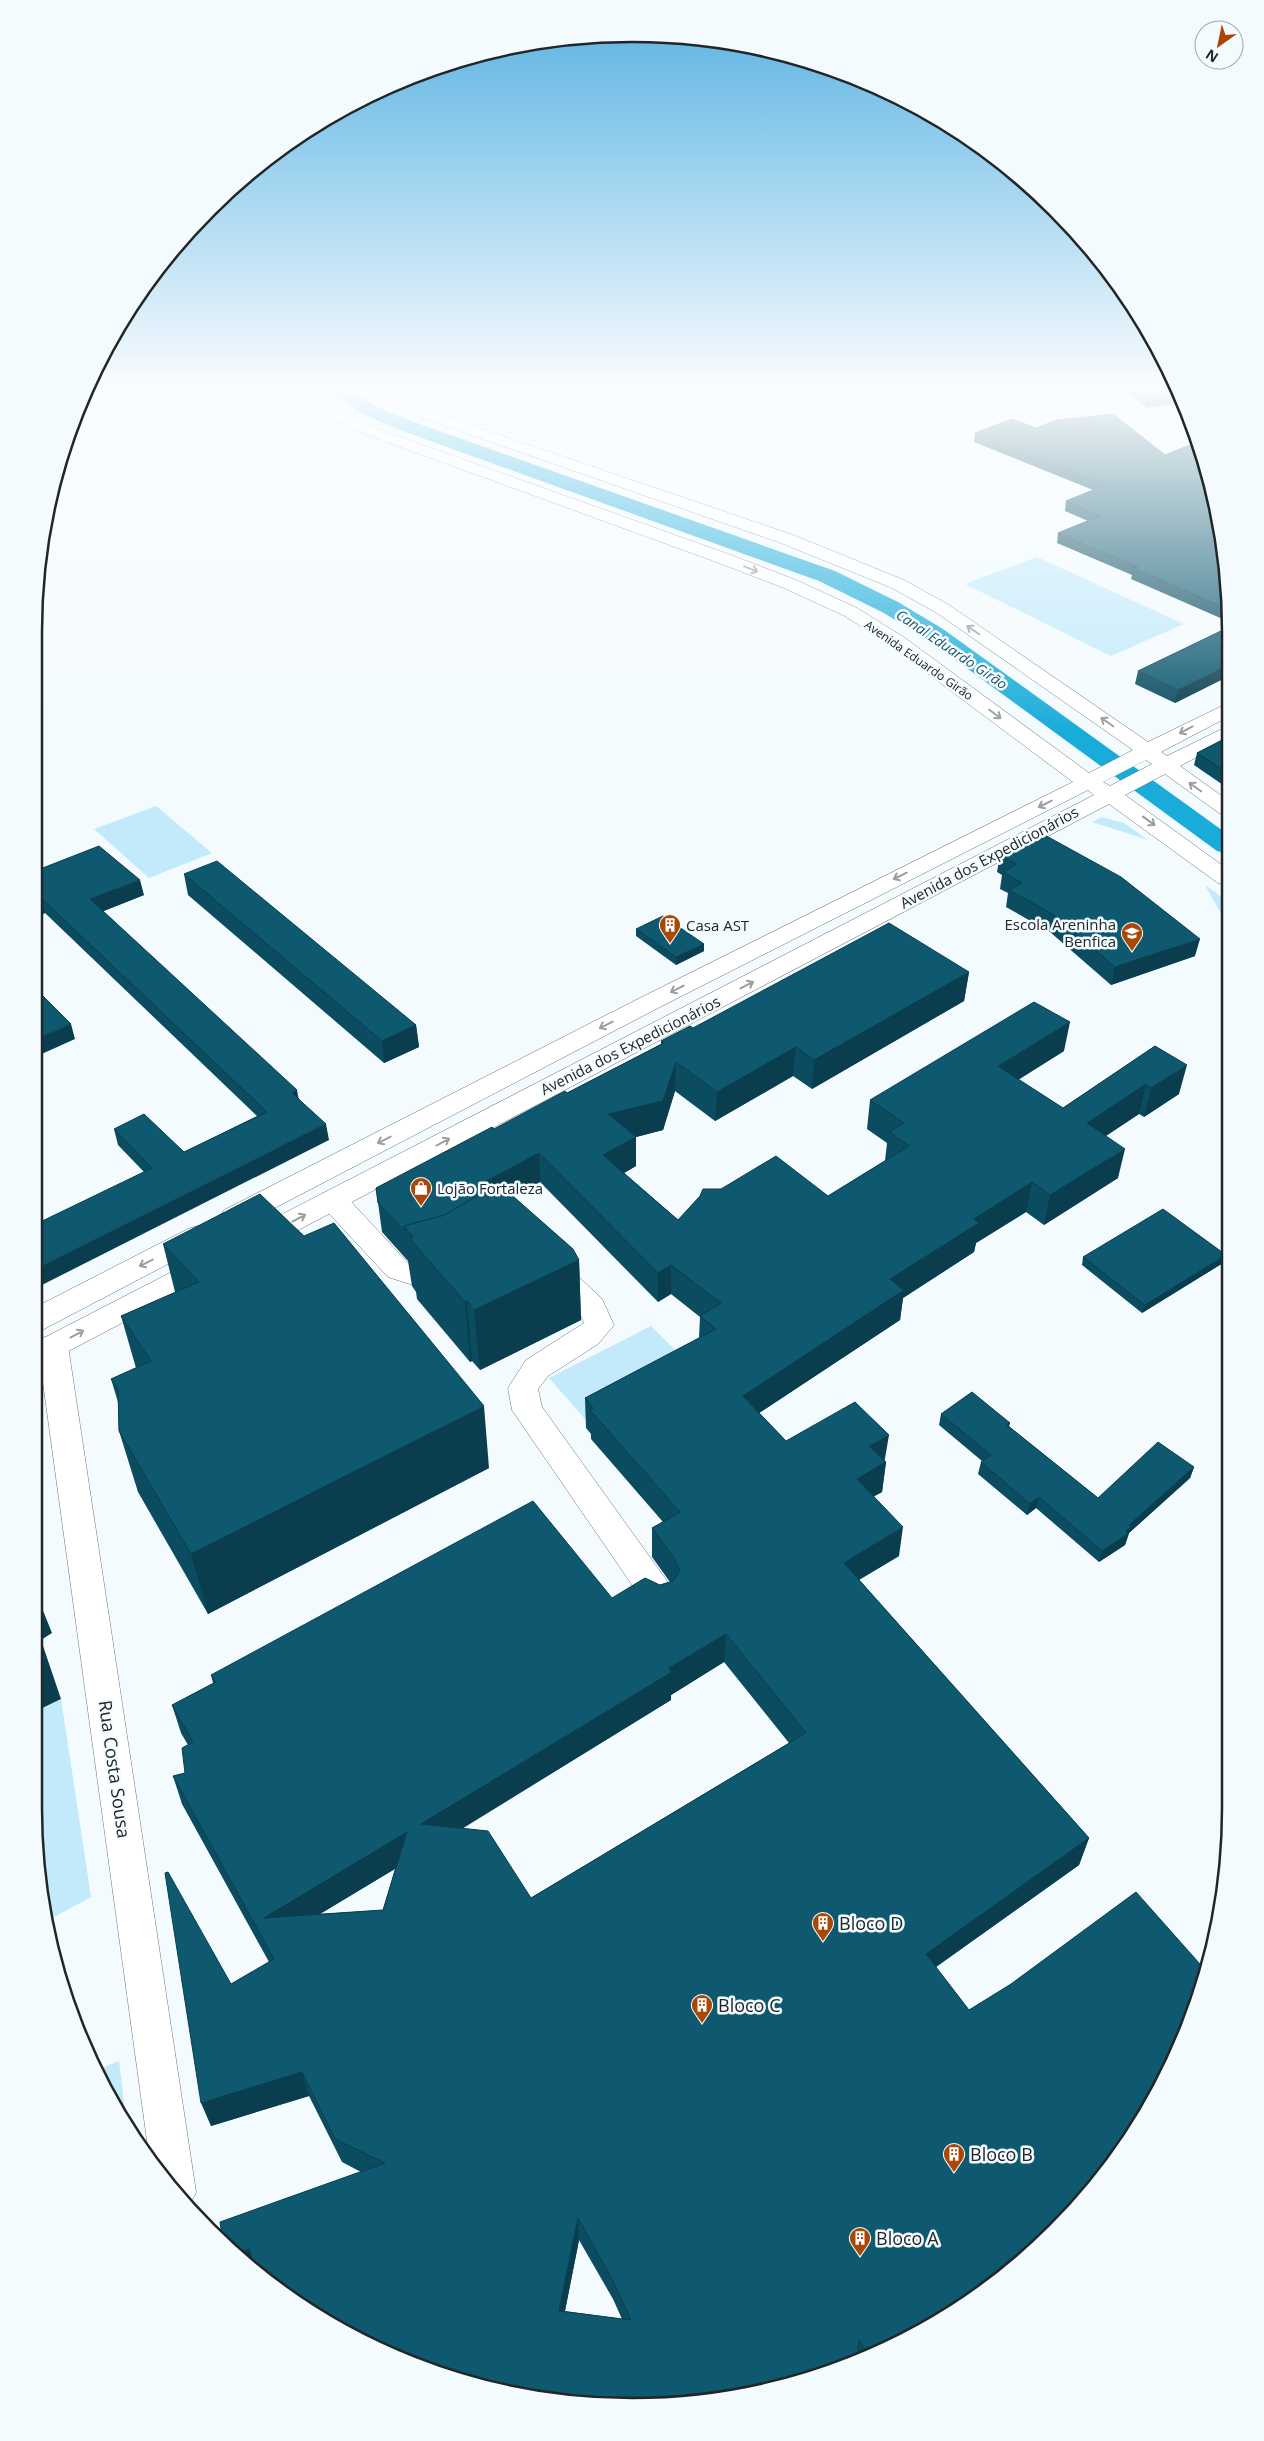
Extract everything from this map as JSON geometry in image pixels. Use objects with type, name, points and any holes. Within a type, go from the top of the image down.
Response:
[{"type":"main road","name":"Avenida Eduardo Girão","points":[[584,505],[659,531],[790,584],[851,612],[898,642],[1069,770],[1106,784],[1222,875]]},
{"type":"main road","points":[[680,505],[849,563],[898,584],[943,609],[1147,751],[1156,769],[1222,807]]},
{"type":"main road","points":[[659,531],[694,510]]},
{"type":"main road","name":"Avenida dos Expedicionários","points":[[42,1340],[232,1253],[672,1022],[801,958],[1106,784],[1128,761],[1222,712]]},
{"type":"main road","name":"Avenida dos Expedicionários","points":[[42,1340],[649,1003],[1106,784],[1156,769],[1222,735]]},
{"type":"main road","points":[[649,1003],[672,1022]]},
{"type":"main road","points":[[332,1200],[398,1270],[413,1275],[440,1266],[470,1247]]},
{"type":"main road","points":[[534,1252],[592,1306],[600,1325],[588,1336],[537,1368],[523,1388],[527,1410],[638,1564],[660,1598]]},
{"type":"main road","name":"Rua Costa Sousa","points":[[42,1352],[121,1803],[173,2179]]},
{"type":"shaded area","points":[[1037,557],[1184,624],[1111,656],[965,584]]},
{"type":"shaded area","points":[[156,806],[212,853],[149,878],[94,829]]},
{"type":"shaded area","points":[[1102,817],[1124,823],[1148,840],[1092,822]]},
{"type":"shaded area","points":[[1205,885],[1222,897],[1222,916]]},
{"type":"shaded area","points":[[651,1326],[690,1365],[586,1420],[549,1378]]},
{"type":"shaded area","points":[[61,1699],[91,1897],[53,1918],[44,1848],[42,1708]]},
{"type":"shaded area","points":[[119,2061],[125,2110],[121,2104],[102,2068]]},
{"type":"building","points":[[1075,505],[1207,505],[1216,555],[1221,606],[1133,568],[1138,567],[1058,533],[1100,516]]},
{"type":"building","points":[[1222,630],[1222,668],[1178,690],[1138,671]]},
{"type":"building","points":[[1222,740],[1222,769],[1197,753]]},
{"type":"building","points":[[1041,833],[1121,877],[1200,939],[1115,967],[1054,915],[1009,890],[1022,883],[1003,872],[1017,864],[1000,855]]},
{"type":"building","points":[[99,846],[140,880],[90,899],[297,1090],[292,1093],[326,1124],[42,1266],[42,1221],[152,1168],[114,1129],[144,1114],[184,1152],[267,1112],[42,899],[42,868]]},
{"type":"building","points":[[217,861],[416,1025],[382,1041],[184,874]]},
{"type":"building","name":"Casa AST","points":[[663,916],[704,944],[676,957],[636,929]]},
{"type":"building","points":[[889,923],[969,972],[814,1060],[796,1047],[717,1092],[676,1062],[663,1101],[608,1114],[636,1137],[603,1155],[678,1220],[700,1196],[703,1189],[721,1189],[776,1156],[828,1196],[909,1146],[889,1132],[904,1123],[870,1100],[1034,1002],[1070,1022],[998,1066],[1063,1108],[1155,1046],[1187,1065],[1151,1088],[1146,1084],[1087,1123],[1125,1149],[1050,1195],[1032,1182],[974,1219],[979,1223],[890,1279],[904,1290],[743,1396],[786,1441],[855,1402],[889,1435],[869,1446],[886,1462],[857,1479],[903,1527],[844,1563],[1089,1838],[926,1954],[969,2010],[1011,1984],[1136,1892],[1200,1964],[1177,2035],[1143,2104],[1122,2137],[1100,2168],[1049,2226],[991,2277],[927,2320],[893,2338],[866,2350],[859,2340],[858,2354],[785,2378],[747,2387],[671,2397],[593,2397],[517,2387],[479,2378],[406,2354],[337,2320],[304,2299],[251,2259],[250,2249],[242,2251],[221,2232],[220,2222],[385,2163],[335,2139],[302,2072],[201,2103],[165,1873],[168,1872],[231,1984],[274,1959],[173,1776],[185,1773],[182,1748],[193,1742],[172,1705],[216,1682],[211,1675],[533,1501],[612,1598],[645,1578],[660,1585],[673,1581],[680,1570],[674,1558],[652,1528],[680,1512],[590,1410],[593,1408],[585,1398],[716,1329],[700,1316],[721,1303],[671,1265],[658,1273],[539,1153],[485,1182],[490,1188],[445,1215],[404,1226],[405,1231],[378,1203],[376,1188],[492,1127],[494,1129],[565,1091],[567,1093],[664,1043],[661,1041],[690,1026],[693,1028]],"holes":[[[726,1634],[806,1733],[531,1898],[488,1831],[421,1824],[672,1672],[669,1668]],[[407,1832],[383,1910],[264,1918]],[[578,2218],[612,2279],[631,2320],[559,2311]]]},
{"type":"building","points":[[42,995],[71,1024],[42,1037]]},
{"type":"building","points":[[498,1183],[573,1249],[579,1260],[474,1310],[410,1239],[413,1237],[404,1226],[445,1215]]},
{"type":"building","points":[[260,1194],[304,1236],[334,1223],[484,1406],[191,1554],[119,1431],[118,1389],[111,1379],[151,1361],[121,1316],[199,1282],[163,1244]]},
{"type":"building","points":[[1163,1209],[1222,1252],[1222,1257],[1145,1305],[1083,1257]]},
{"type":"building","points":[[972,1392],[1010,1423],[1007,1425],[1098,1498],[1158,1442],[1194,1467],[1129,1525],[1131,1527],[1126,1531],[1128,1534],[1102,1551],[1039,1497],[1030,1504],[981,1462],[991,1455],[941,1414]]},
{"type":"waterway","name":"Canal Eduardo Girão","points":[[628,505],[827,576],[890,607],[935,634],[1222,842]]},
{"type":"place","name":"Casa AST","points":[[670,944]]},
{"type":"place","name":"Escola Areninha Benfica","points":[[1132,952]]},
{"type":"place","name":"Lojão Fortaleza","points":[[421,1207]]},
{"type":"place","name":"Bloco D","points":[[823,1942]]},
{"type":"place","name":"Bloco C","points":[[702,2024]]},
{"type":"place","name":"Bloco B","points":[[954,2173]]},
{"type":"place","name":"Bloco A","points":[[860,2257]]}]
